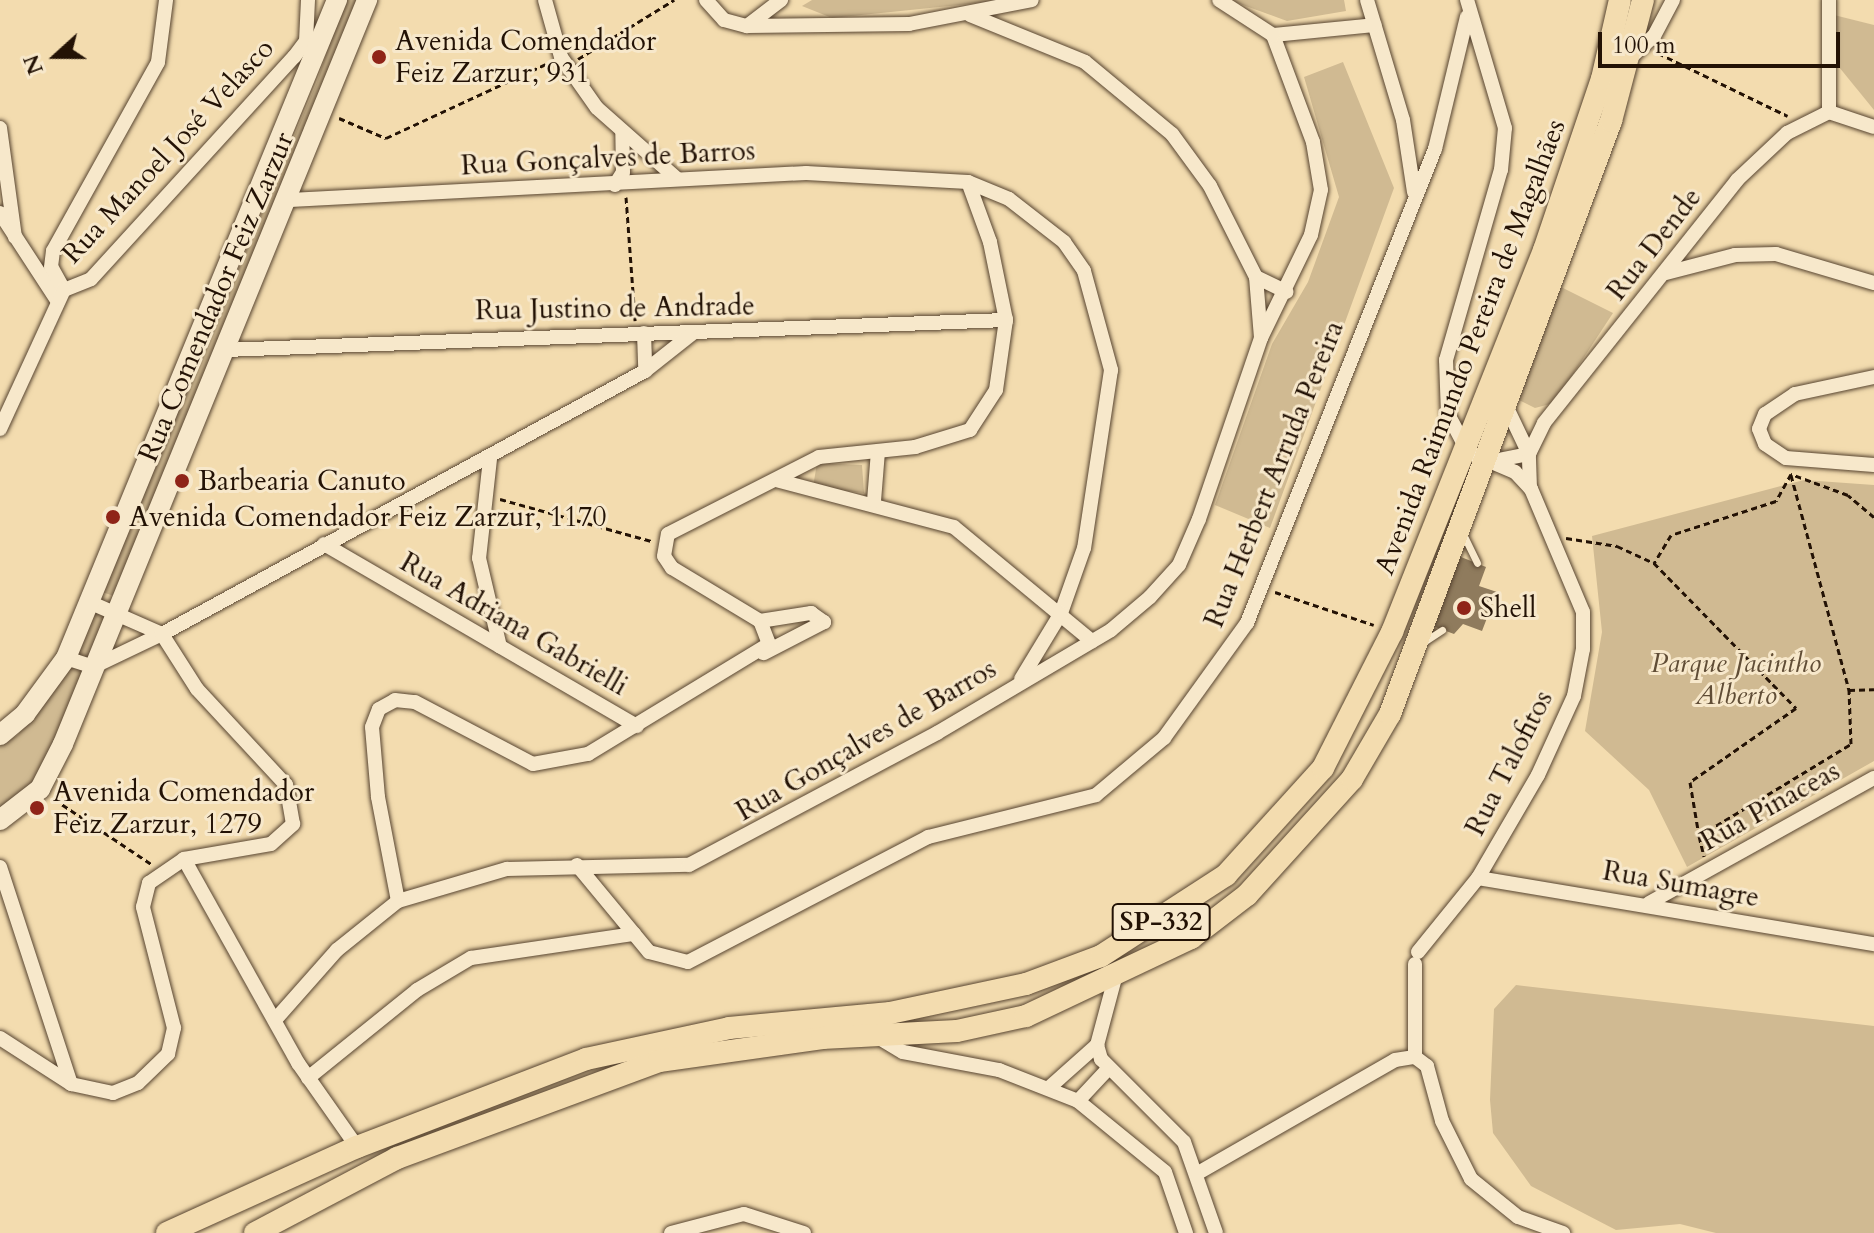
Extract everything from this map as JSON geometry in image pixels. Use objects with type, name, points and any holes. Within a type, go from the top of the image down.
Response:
[{"type":"main road","name":"Rua Comendador Feiz Zarzur","points":[[0,735],[25,714],[66,658],[314,43],[337,0]]},
{"type":"main road","name":"Rua Comendador Feiz Zarzur","points":[[0,820],[40,789],[290,200],[367,0]]},
{"type":"main road","name":"Avenida Raimundo Pereira de Magalhães","points":[[1498,405],[1606,65],[1620,0]]},
{"type":"main road","name":"Avenida Raimundo Pereira de Magalhães","points":[[167,1233],[357,1147],[586,1059],[729,1028],[961,1000],[1101,956],[1182,911],[1274,830],[1354,716],[1478,457],[1638,52],[1643,0]]},
{"type":"main road","name":"Avenida Raimundo Pereira de Magalhães","points":[[255,1233],[397,1158],[659,1061],[876,1036],[957,1031],[1026,1016],[1115,978],[1191,938],[1300,841],[1352,779],[1420,644],[1462,533],[1478,457]]},
{"type":"street","points":[[0,426],[61,296],[51,267],[53,251],[158,62],[166,0]]},
{"type":"street","points":[[308,0],[314,43]]},
{"type":"street","points":[[545,0],[564,62],[622,133],[676,178]]},
{"type":"street","points":[[706,0],[724,20],[747,26],[909,24],[970,15],[1032,0]]},
{"type":"street","points":[[747,26],[781,0]]},
{"type":"street","points":[[1019,683],[1092,641],[1179,565],[1261,338],[1287,292],[1321,190],[1313,142],[1273,35],[1219,0]]},
{"type":"street","points":[[1367,0],[1403,120],[1414,192]]},
{"type":"street","points":[[1467,0],[1467,17],[1505,128],[1501,170],[1446,360],[1448,414],[1478,457],[1531,489]]},
{"type":"street","points":[[1606,65],[1638,52],[1673,0]]},
{"type":"street","points":[[1829,0],[1829,112],[1874,127]]},
{"type":"street","points":[[970,15],[1085,62],[1172,134],[1210,186],[1256,277],[1261,338]]},
{"type":"street","name":"Rua Herbert Arruda Pereira","points":[[577,865],[649,952],[688,962],[928,837],[1096,795],[1164,738],[1202,692],[1261,587],[1414,192],[1435,149],[1467,17]]},
{"type":"street","points":[[1273,35],[1375,25]]},
{"type":"street","name":"Rua Manoel José Velasco","points":[[61,296],[91,279],[314,43]]},
{"type":"street","name":"Rua Dende","points":[[1549,416],[1666,273],[1737,180],[1802,123],[1829,112]]},
{"type":"street","points":[[0,128],[15,237]]},
{"type":"street","points":[[620,184],[623,172],[622,133]]},
{"type":"street","name":"Rua Gonçalves de Barros","points":[[275,1020],[337,950],[398,901],[507,869],[577,865],[658,871],[689,865],[819,800],[1019,683],[1061,613],[1084,548],[1111,370],[1108,336],[1084,271],[1064,242],[1009,199],[968,182],[898,174],[676,178],[620,184],[290,200]]},
{"type":"street","points":[[764,653],[769,638],[760,621],[685,579],[663,544],[668,534],[819,457],[878,451],[970,430],[996,390],[1006,320],[990,242],[968,182]]},
{"type":"street","points":[[0,213],[61,296]]},
{"type":"street","points":[[1666,273],[1735,255],[1776,254],[1874,283]]},
{"type":"street","points":[[1256,277],[1287,292]]},
{"type":"street","name":"Rua Justino de Andrade","points":[[225,350],[1006,320]]},
{"type":"street","points":[[640,333],[645,371]]},
{"type":"street","points":[[66,658],[93,667],[162,634],[324,544],[490,459],[645,371],[693,333]]},
{"type":"street","points":[[1874,377],[1795,394],[1765,414],[1759,429],[1774,454],[1786,458],[1874,465]]},
{"type":"street","points":[[1498,405],[1529,454]]},
{"type":"street","points":[[1498,405],[1549,416],[1529,454]]},
{"type":"street","points":[[874,501],[878,451]]},
{"type":"street","points":[[1478,457],[1529,454]]},
{"type":"street","name":"Rua Talofitos","points":[[1415,1057],[1416,958],[1478,878],[1574,696],[1583,612],[1531,489],[1529,454]]},
{"type":"street","points":[[490,459],[483,494],[479,558],[500,647]]},
{"type":"street","points":[[776,480],[874,501],[954,527],[1092,641]]},
{"type":"street","name":"Rua Adriana Gabrielli","points":[[324,544],[637,726]]},
{"type":"street","points":[[0,1038],[71,1084],[113,1093],[138,1083],[168,1054],[174,1028],[143,907],[160,871],[184,859],[271,844],[293,824],[294,808],[286,785],[204,698],[162,634],[89,602]]},
{"type":"street","points":[[398,901],[378,797],[372,727],[379,709],[395,700],[415,702],[533,764],[588,754],[824,622],[811,613],[760,621]]},
{"type":"street","name":"Rua Pinaceas","points":[[1649,903],[1874,778]]},
{"type":"street","points":[[184,859],[308,1078],[357,1147]]},
{"type":"street","points":[[0,867],[71,1084]]},
{"type":"street","name":"Rua Sumagre","points":[[1478,878],[1649,903],[1874,944]]},
{"type":"street","points":[[308,1078],[417,990],[471,958],[634,934]]},
{"type":"street","points":[[1051,1086],[1097,1045],[1115,978]]},
{"type":"street","points":[[876,1036],[903,1052],[1051,1086],[1078,1101],[1165,1172],[1186,1233]]},
{"type":"street","points":[[1097,1045],[1107,1070],[1168,1121],[1198,1173],[1216,1233]]},
{"type":"street","points":[[1198,1173],[1395,1060],[1415,1057],[1427,1066],[1442,1121],[1471,1179],[1518,1217],[1563,1233]]},
{"type":"street","points":[[1078,1101],[1107,1070]]},
{"type":"street","points":[[671,1233],[744,1214],[804,1233]]},
{"type":"lane","points":[[1462,533],[1477,563]]},
{"type":"lane","points":[[1420,644],[1442,630]]},
{"type":"path","points":[[326,113],[386,138],[564,62],[674,0]]},
{"type":"path","points":[[1638,52],[1802,123]]},
{"type":"path","points":[[620,184],[640,333]]},
{"type":"path","points":[[1791,474],[1848,495],[1874,517]]},
{"type":"path","points":[[1654,563],[1671,535],[1776,501],[1791,474]]},
{"type":"path","points":[[1699,836],[1851,744],[1849,690],[1791,474]]},
{"type":"path","points":[[483,494],[663,544]]},
{"type":"path","points":[[1552,536],[1617,546],[1654,563],[1796,708],[1690,782],[1707,871]]},
{"type":"path","points":[[1261,587],[1392,632]]},
{"type":"path","points":[[1849,690],[1874,689]]},
{"type":"path","points":[[40,789],[160,871]]},
{"type":"green space","points":[[344,0],[356,0],[114,596],[102,592],[317,82]]},
{"type":"green space","points":[[812,0],[1008,0],[832,18],[802,6]]},
{"type":"green space","points":[[1229,0],[1344,0],[1346,11],[1287,21]]},
{"type":"green space","points":[[1834,15],[1874,25],[1874,110],[1839,67]]},
{"type":"green space","points":[[1343,62],[1394,188],[1270,528],[1215,505],[1272,344],[1308,282],[1339,197],[1304,77]]},
{"type":"green space","points":[[1555,284],[1613,313],[1554,403],[1535,408],[1509,395]]},
{"type":"green space","points":[[817,463],[862,465],[864,493],[813,487]]},
{"type":"green space","name":"Parque Jacintho Alberto","points":[[1804,480],[1874,485],[1874,761],[1687,867],[1649,790],[1585,731],[1602,632],[1592,536]]},
{"type":"green space","points":[[92,611],[107,613],[90,659],[73,654]]},
{"type":"green space","points":[[69,665],[85,672],[40,778],[0,810],[0,746],[18,735]]},
{"type":"green space","points":[[1516,985],[1874,1026],[1874,1233],[1716,1233],[1680,1224],[1616,1230],[1531,1186],[1493,1133],[1490,1100],[1494,1009]]},
{"type":"building","name":"Shell","points":[[1456,555],[1486,567],[1479,586],[1497,592],[1482,631],[1463,624],[1454,634],[1430,625]]},
{"type":"place","name":"Avenida Comendador Feiz Zarzur, 931","points":[[379,57]]},
{"type":"place","name":"Barbearia Canuto","points":[[182,481]]},
{"type":"place","name":"Avenida Comendador Feiz Zarzur, 1170","points":[[113,517]]},
{"type":"place","name":"Shell","points":[[1464,608]]},
{"type":"place","name":"Avenida Comendador Feiz Zarzur, 1279","points":[[37,808]]}]
